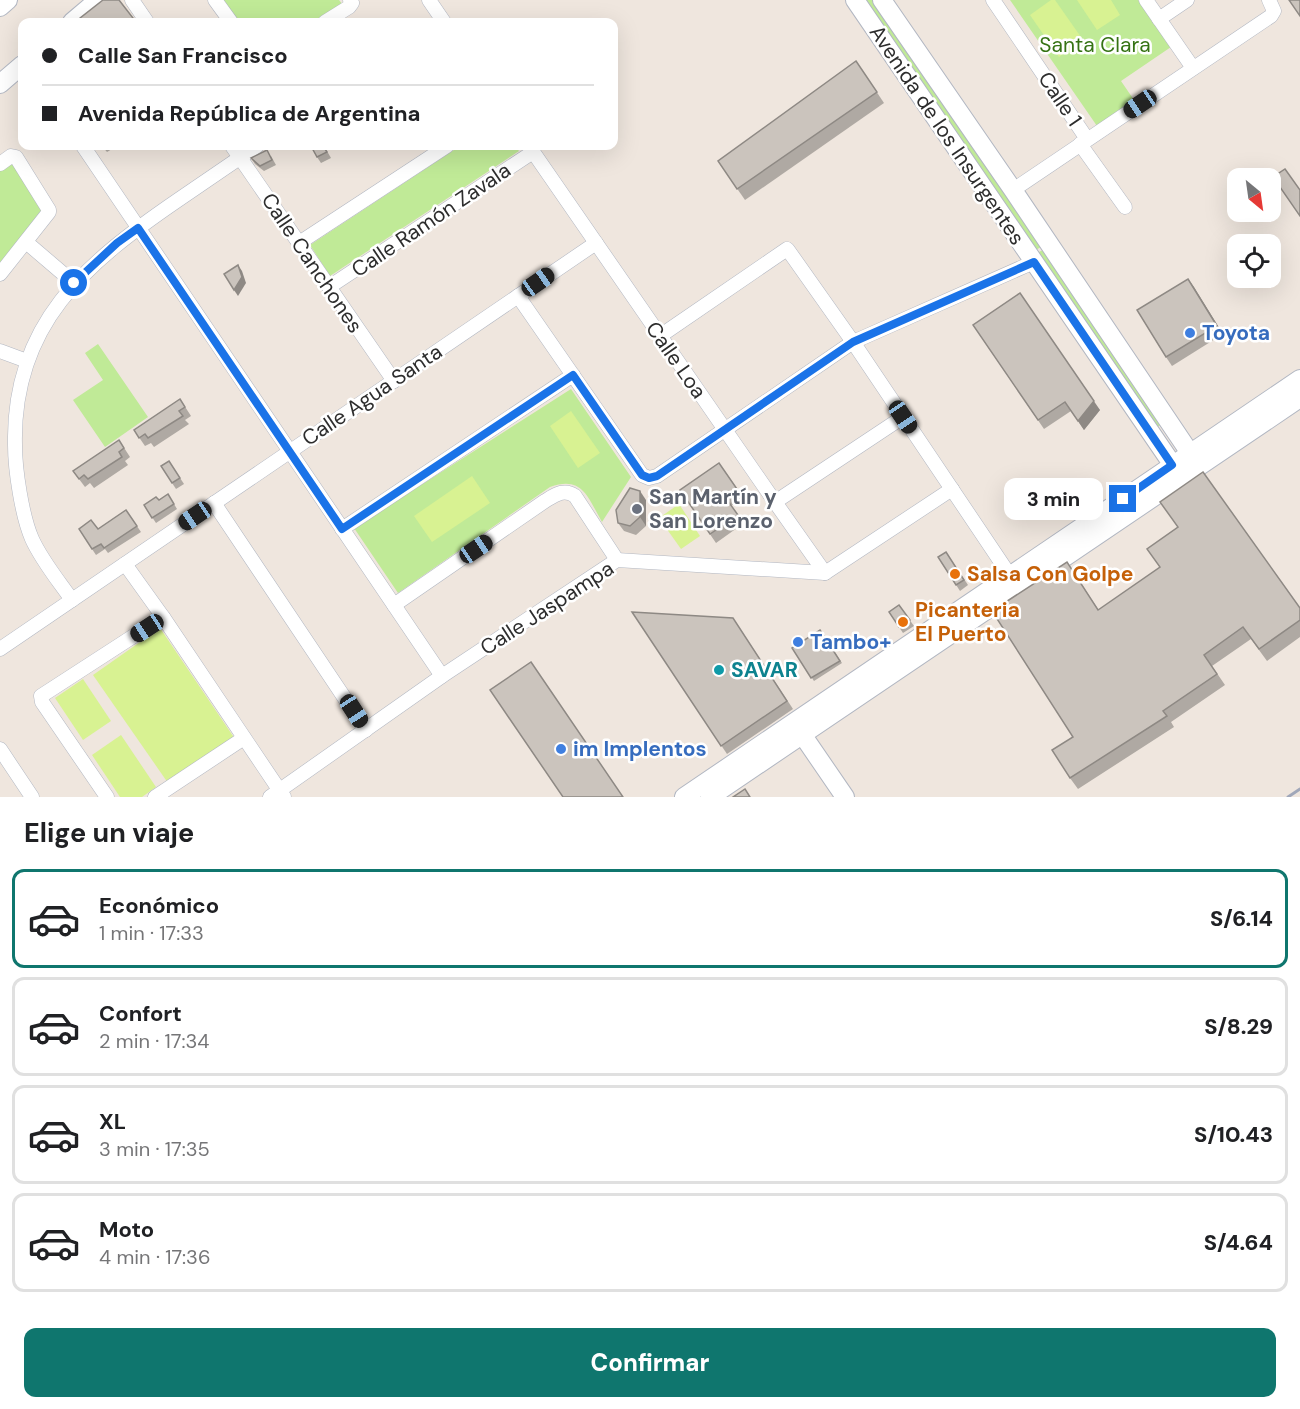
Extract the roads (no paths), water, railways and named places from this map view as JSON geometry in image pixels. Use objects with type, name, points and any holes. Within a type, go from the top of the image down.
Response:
[{"type":"main road","points":[[0,7],[8,0]]},
{"type":"main road","points":[[77,18],[98,0]]},
{"type":"main road","name":"Avenida de los Insurgentes","points":[[855,0],[1177,472]]},
{"type":"main road","name":"Avenida de los Insurgentes","points":[[882,0],[1195,460]]},
{"type":"main road","points":[[0,84],[18,68]]},
{"type":"main road","points":[[1195,460],[1300,379]]},
{"type":"main road","points":[[684,797],[798,729],[1195,460],[1300,398]]},
{"type":"main road","points":[[710,797],[798,729]]},
{"type":"main road","points":[[798,729],[845,797]]},
{"type":"street","points":[[132,0],[144,18]]},
{"type":"street","points":[[215,0],[228,18]]},
{"type":"street","points":[[331,18],[349,7],[352,3],[350,0]]},
{"type":"street","points":[[429,0],[439,18]]},
{"type":"street","name":"Calle 1","points":[[993,0],[1125,207]]},
{"type":"street","points":[[1146,0],[1192,68]]},
{"type":"street","points":[[1159,19],[1187,0]]},
{"type":"street","points":[[1013,190],[1271,16],[1272,6]]},
{"type":"street","points":[[86,150],[442,676]]},
{"type":"street","points":[[299,243],[441,150]]},
{"type":"street","name":"Calle Ramón Zavala","points":[[329,287],[530,150]]},
{"type":"street","name":"Calle Loa","points":[[532,150],[825,573]]},
{"type":"street","points":[[72,600],[31,537],[15,462],[16,404],[27,361],[50,315],[74,283],[117,243],[236,151]]},
{"type":"street","name":"Calle Canchones","points":[[236,151],[393,381]]},
{"type":"street","points":[[0,164],[11,156],[16,157],[49,210],[0,274]]},
{"type":"street","points":[[26,242],[74,283]]},
{"type":"street","name":"Calle Agua Santa","points":[[0,649],[596,243]]},
{"type":"street","points":[[660,336],[787,249],[853,342],[1014,582]]},
{"type":"street","points":[[518,296],[642,475],[649,478],[657,476],[853,342],[1034,262]]},
{"type":"street","points":[[0,351],[27,361]]},
{"type":"street","points":[[342,529],[573,375]]},
{"type":"street","points":[[775,502],[903,417]]},
{"type":"street","points":[[825,573],[952,489]]},
{"type":"street","points":[[394,605],[560,493],[566,492],[575,496],[617,560]]},
{"type":"street","points":[[214,503],[366,730]]},
{"type":"street","name":"Calle Jaspampa","points":[[278,795],[442,676],[617,560],[825,573]]},
{"type":"street","points":[[125,564],[244,738],[278,795]]},
{"type":"street","points":[[107,797],[42,702],[41,696],[163,617]]},
{"type":"street","points":[[155,797],[244,738]]},
{"type":"street","points":[[0,749],[32,797]]},
{"type":"railway","points":[[1288,797],[1300,789]]},
{"type":"place","name":"Toyota","points":[[1190,333]]},
{"type":"place","name":"San Martín y San Lorenzo","points":[[637,509]]},
{"type":"place","name":"Salsa Con Golpe","points":[[955,574]]},
{"type":"place","name":"Picanteria El Puerto","points":[[903,622]]},
{"type":"place","name":"Tambo+","points":[[798,642]]},
{"type":"place","name":"SAVAR","points":[[719,670]]},
{"type":"place","name":"im Implentos","points":[[561,749]]},
{"type":"park label","name":"Santa Clara","points":[[1095,45]]}]
